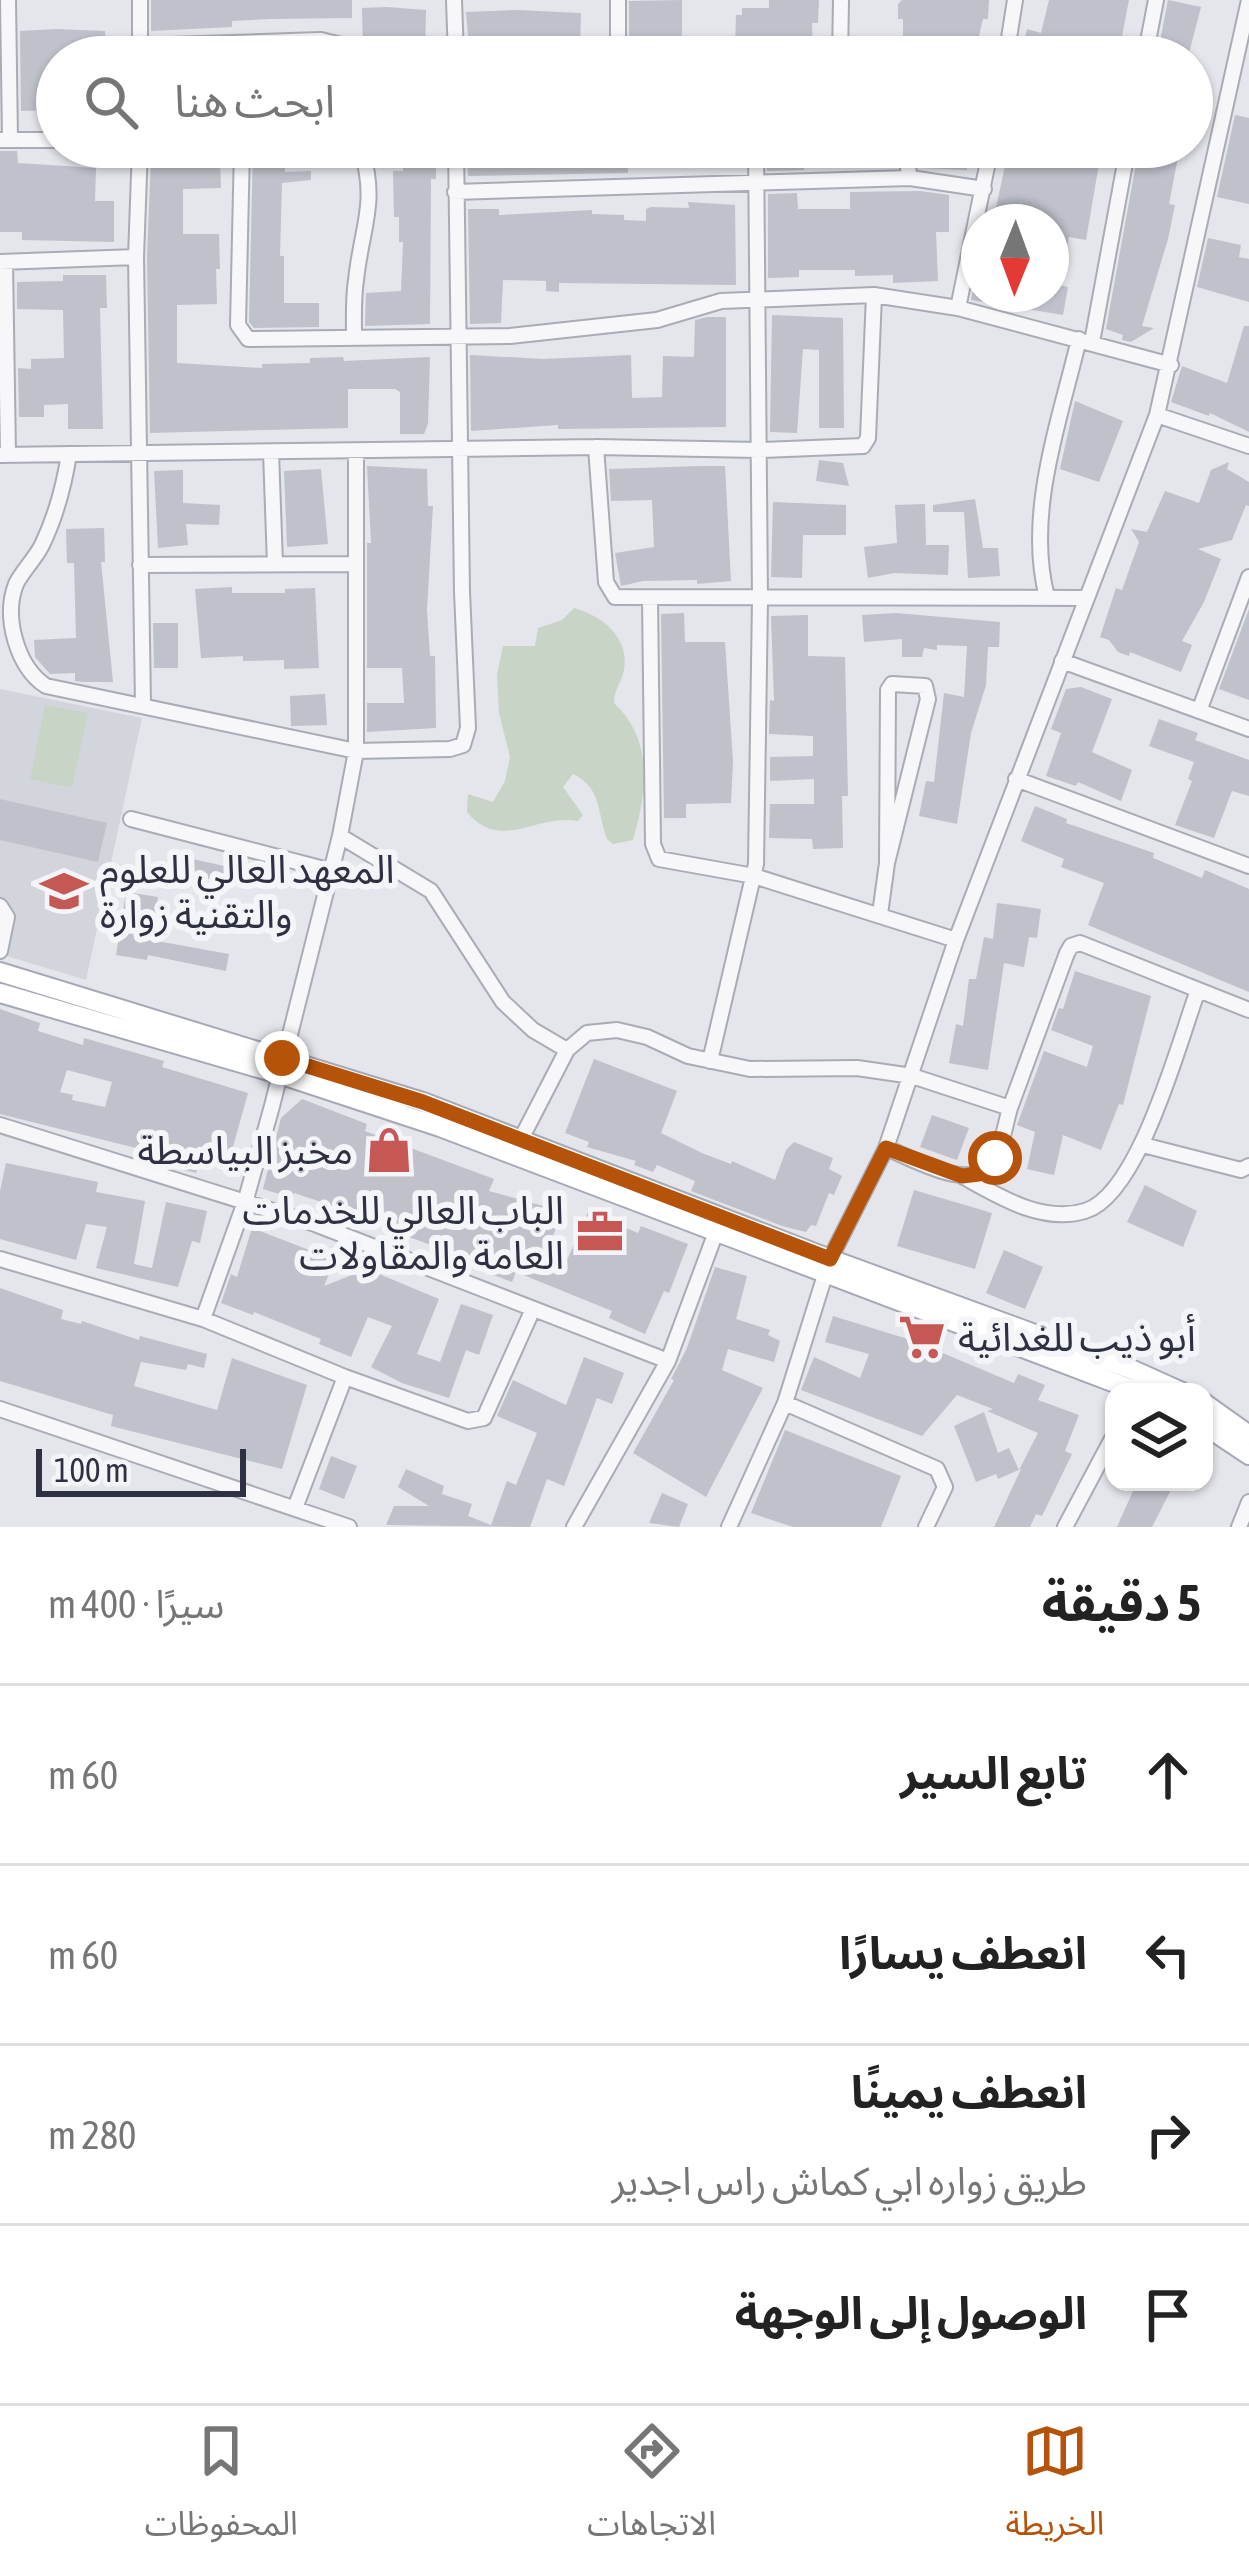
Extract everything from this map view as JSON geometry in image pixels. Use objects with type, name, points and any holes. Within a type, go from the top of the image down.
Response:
[{"type":"main road","points":[[0,972],[281,1066],[716,1232],[828,1266],[1162,1383]]},
{"type":"main road","points":[[0,994],[423,1102],[1115,1383]]},
{"type":"main road","points":[[1213,1416],[1249,1436]]},
{"type":"main road","points":[[1213,1420],[1249,1455]]},
{"type":"street","points":[[8,0],[5,140],[36,140]]},
{"type":"street","points":[[140,0],[140,36]]},
{"type":"street","points":[[454,0],[455,36]]},
{"type":"street","points":[[618,0],[618,36]]},
{"type":"street","points":[[841,36],[842,0]]},
{"type":"street","points":[[1009,36],[1015,0]]},
{"type":"street","points":[[1149,36],[1156,0]]},
{"type":"street","points":[[1213,167],[1249,0]]},
{"type":"street","points":[[1231,82],[1249,87]]},
{"type":"street","points":[[139,168],[136,256],[143,704]]},
{"type":"street","points":[[242,168],[241,333],[248,339],[458,339],[657,320],[758,297],[874,296],[958,308],[1171,364]]},
{"type":"street","points":[[354,338],[356,277],[370,213],[366,168]]},
{"type":"street","points":[[69,454],[56,513],[6,603],[20,656],[38,681],[356,751],[464,745],[468,739],[456,168]]},
{"type":"street","points":[[710,1061],[754,876],[760,599],[757,168]]},
{"type":"street","points":[[908,168],[910,178]]},
{"type":"street","points":[[958,308],[988,168]]},
{"type":"street","points":[[1047,597],[1040,571],[1040,526],[1123,168]]},
{"type":"street","points":[[729,1527],[785,1403],[828,1266],[886,1148],[956,940],[1157,415],[1213,168]]},
{"type":"street","points":[[455,192],[910,178],[984,189]]},
{"type":"street","points":[[136,256],[2,262],[4,455],[863,446],[868,438],[874,296]]},
{"type":"street","points":[[1157,415],[1249,446]]},
{"type":"street","points":[[596,447],[609,590],[615,597],[1086,598]]},
{"type":"street","points":[[203,1319],[245,1199],[281,1066],[332,871],[356,751],[356,451]]},
{"type":"street","points":[[272,452],[275,564]]},
{"type":"street","points":[[140,565],[356,564]]},
{"type":"street","points":[[1199,711],[1247,585]]},
{"type":"street","points":[[650,598],[655,854],[659,859],[754,876],[956,940]]},
{"type":"street","points":[[1062,661],[1249,729]]},
{"type":"street","points":[[880,914],[887,863],[928,699],[925,686],[892,684],[888,690],[887,863]]},
{"type":"street","points":[[1016,779],[1249,866]]},
{"type":"street","points":[[131,819],[332,871]]},
{"type":"street","points":[[340,836],[430,891],[503,1002],[533,1030],[567,1050]]},
{"type":"street","points":[[0,906],[7,917],[0,951]]},
{"type":"street","points":[[962,1176],[988,1169],[1071,946],[1087,944],[1249,1010]]},
{"type":"street","points":[[886,1148],[962,1176],[1017,1206],[1058,1213],[1084,1211],[1108,1200],[1143,1145],[1198,991]]},
{"type":"street","points":[[521,1139],[567,1050],[587,1033],[617,1030],[647,1036],[688,1056],[750,1070],[857,1068],[912,1076],[1010,1108]]},
{"type":"street","points":[[0,1126],[245,1199],[668,1361]]},
{"type":"street","points":[[1143,1145],[1241,1170],[1249,1166]]},
{"type":"street","points":[[574,1527],[668,1361],[716,1232]]},
{"type":"street","points":[[0,1258],[203,1319],[345,1378],[477,1422],[484,1418],[532,1310]]},
{"type":"street","points":[[295,1508],[345,1378]]},
{"type":"street","points":[[785,1403],[937,1469],[946,1487],[926,1527]]},
{"type":"street","points":[[0,1408],[349,1527]]},
{"type":"street","points":[[1065,1527],[1105,1452]]},
{"type":"street","points":[[1239,1527],[1249,1502]]},
{"type":"shaded area","points":[[0,689],[142,718],[86,980],[0,954]]},
{"type":"green space","points":[[574,608],[605,623],[623,650],[623,674],[614,703],[636,733],[644,767],[633,840],[613,844],[607,839],[594,794],[573,774],[563,787],[583,815],[578,821],[493,830],[467,812],[468,794],[493,802],[505,781],[510,757],[499,713],[497,675],[503,646],[535,646],[538,628],[562,620]]},
{"type":"green space","points":[[45,705],[88,713],[72,788],[30,779]]},
{"type":"building","points":[[151,0],[352,0],[352,18],[232,21],[232,27],[151,31]]},
{"type":"building","points":[[682,0],[682,36],[629,36],[629,1]]},
{"type":"building","points":[[769,0],[819,0],[812,36],[735,36],[736,15],[742,15],[742,8],[769,8]]},
{"type":"building","points":[[902,0],[989,0],[988,19],[983,19],[979,36],[903,36],[898,4]]},
{"type":"building","points":[[1049,0],[1129,0],[1122,36],[1025,36],[1027,29],[1041,33]]},
{"type":"building","points":[[1168,0],[1201,7],[1193,36],[1161,36]]},
{"type":"building","points":[[362,8],[426,10],[425,36],[363,36]]},
{"type":"building","points":[[466,12],[581,13],[580,36],[468,36]]},
{"type":"building","points":[[20,31],[105,31],[105,36],[36,36],[36,111],[21,111]]},
{"type":"building","points":[[1235,115],[1249,118],[1249,204],[1217,197]]},
{"type":"building","points":[[0,151],[17,151],[18,163],[36,164],[36,168],[96,168],[95,201],[114,201],[114,242],[22,240],[22,232],[0,232]]},
{"type":"building","points":[[151,168],[220,168],[221,188],[183,189],[183,234],[219,234],[220,269],[216,269],[217,304],[177,305],[177,363],[262,368],[262,364],[310,363],[310,358],[430,357],[424,434],[400,434],[400,392],[395,389],[348,389],[348,428],[150,433]]},
{"type":"building","points":[[253,168],[311,171],[311,180],[282,183],[280,256],[284,256],[284,303],[319,303],[319,327],[254,328],[249,322]]},
{"type":"building","points":[[436,168],[436,179],[431,179],[430,324],[365,326],[366,293],[401,291],[403,242],[399,242],[399,217],[394,217],[393,171]]},
{"type":"building","points":[[468,168],[628,168],[628,173],[468,176]]},
{"type":"building","points":[[767,168],[804,168],[804,170]]},
{"type":"building","points":[[1005,168],[1098,168],[1086,240],[1069,237],[1069,204],[997,204]]},
{"type":"building","points":[[1135,168],[1176,168],[1168,239],[1142,326],[1154,328],[1131,342],[1106,329]]},
{"type":"building","points":[[850,192],[949,195],[949,232],[936,232],[938,281],[893,283],[893,275],[855,276],[855,270],[799,270],[799,277],[768,278],[768,194],[797,193],[798,209],[850,209]]},
{"type":"building","points":[[688,202],[735,205],[736,285],[559,283],[559,292],[546,291],[546,281],[503,280],[501,323],[470,324],[468,209],[499,209],[499,215],[592,210],[592,214],[646,221],[646,209],[689,208]]},
{"type":"building","points":[[1208,238],[1241,245],[1239,257],[1249,259],[1249,302],[1197,287]]},
{"type":"building","points":[[63,275],[106,275],[107,308],[100,308],[103,429],[68,429],[68,404],[44,405],[44,417],[19,417],[18,368],[31,369],[31,359],[64,358],[63,310],[17,309],[17,282],[63,281]]},
{"type":"building","points":[[772,315],[843,318],[844,428],[819,428],[819,350],[803,349],[797,433],[770,432]]},
{"type":"building","points":[[726,317],[726,427],[558,429],[558,425],[471,431],[470,355],[543,359],[631,355],[632,398],[662,397],[663,356],[694,357],[695,320]]},
{"type":"building","points":[[1244,326],[1249,326],[1249,432],[1210,413],[1171,402],[1182,366],[1227,383]]},
{"type":"building","points":[[1075,401],[1123,421],[1099,482],[1060,469]]},
{"type":"building","points":[[819,460],[843,463],[849,486],[816,481]]},
{"type":"building","points":[[1229,462],[1227,469],[1249,482],[1249,506],[1232,540],[1198,549],[1221,559],[1182,641],[1192,645],[1181,672],[1130,652],[1129,656],[1118,652],[1100,637],[1116,588],[1122,590],[1139,542],[1131,529],[1147,532],[1165,491],[1199,503],[1211,470]]},
{"type":"building","points":[[367,466],[427,469],[428,506],[433,506],[427,610],[430,656],[435,656],[436,728],[367,732],[367,703],[404,703],[402,668],[367,668],[367,543],[371,543]]},
{"type":"building","points":[[725,466],[731,581],[643,581],[621,586],[615,553],[654,547],[652,500],[611,501],[609,469]]},
{"type":"building","points":[[321,469],[328,544],[287,547],[284,471]]},
{"type":"building","points":[[183,470],[183,503],[220,505],[219,525],[186,524],[188,545],[158,548],[154,471]]},
{"type":"building","points":[[975,499],[983,548],[998,548],[1000,576],[968,578],[964,512],[933,512],[933,505]]},
{"type":"building","points":[[773,502],[846,505],[846,535],[803,535],[802,578],[771,577]]},
{"type":"building","points":[[925,504],[926,545],[949,545],[948,575],[894,573],[868,578],[864,547],[897,543],[895,505]]},
{"type":"building","points":[[104,528],[105,562],[101,562],[113,682],[75,681],[75,673],[50,674],[35,657],[34,640],[76,638],[74,563],[67,563],[66,529]]},
{"type":"building","points":[[232,587],[232,593],[315,588],[319,668],[284,669],[284,660],[243,661],[243,656],[201,658],[195,589]]},
{"type":"building","points":[[1249,609],[1249,700],[1219,689]]},
{"type":"building","points":[[684,613],[685,642],[725,642],[731,803],[686,804],[686,818],[664,818],[661,614]]},
{"type":"building","points":[[896,613],[1000,622],[999,647],[988,647],[986,685],[971,733],[957,824],[919,816],[926,781],[934,782],[944,693],[964,697],[967,646],[937,645],[937,650],[924,648],[922,657],[902,657],[902,639],[864,642],[862,615]]},
{"type":"building","points":[[808,615],[808,656],[845,657],[848,796],[842,796],[843,848],[813,849],[812,839],[769,838],[770,804],[814,804],[814,779],[770,781],[770,757],[813,756],[813,736],[769,734],[770,700],[774,701],[771,616]]},
{"type":"building","points":[[153,623],[178,623],[178,668],[154,668]]},
{"type":"building","points":[[1081,687],[1112,699],[1092,752],[1132,770],[1121,801],[1078,782],[1076,786],[1046,776],[1061,733],[1051,729],[1066,689]]},
{"type":"building","points":[[325,694],[327,725],[291,726],[290,696]]},
{"type":"building","points":[[1159,719],[1198,733],[1195,740],[1249,760],[1249,796],[1232,791],[1214,838],[1175,825],[1194,762],[1149,746]]},
{"type":"building","points":[[0,799],[107,823],[98,862],[0,840]]},
{"type":"building","points":[[1035,806],[1067,819],[1066,823],[1154,853],[1153,858],[1202,878],[1205,870],[1249,889],[1249,992],[1088,925],[1104,883],[1061,867],[1064,859],[1021,841]]},
{"type":"building","points":[[170,854],[247,871],[244,886],[166,870]]},
{"type":"building","points":[[126,892],[158,897],[151,940],[229,954],[226,971],[148,955],[147,960],[116,955]]},
{"type":"building","points":[[997,903],[1041,909],[1037,938],[1029,937],[1024,967],[1004,963],[988,1070],[949,1063],[956,1024],[963,1026],[969,979],[976,979],[984,937],[993,939]]},
{"type":"building","points":[[1075,971],[1151,996],[1123,1105],[1119,1104],[1101,1150],[1063,1135],[1054,1175],[1027,1169],[1035,1132],[1017,1125],[1044,1051],[1087,1067],[1093,1046],[1051,1030]]},
{"type":"building","points":[[0,1009],[40,1023],[38,1031],[83,1045],[84,1038],[164,1061],[162,1067],[248,1093],[229,1161],[202,1154],[196,1173],[177,1168],[180,1159],[0,1114]],"holes":[[[67,1070],[112,1082],[105,1107],[72,1100],[73,1095],[60,1092]]]},
{"type":"building","points":[[594,1059],[677,1091],[661,1133],[702,1153],[775,1180],[794,1142],[833,1158],[829,1169],[842,1176],[834,1195],[829,1193],[816,1226],[806,1232],[782,1226],[691,1191],[695,1181],[657,1165],[653,1172],[634,1165],[636,1161],[587,1147],[589,1142],[565,1133]]},
{"type":"building","points":[[302,1099],[367,1124],[365,1131],[494,1179],[489,1191],[547,1207],[552,1192],[567,1197],[548,1250],[568,1258],[588,1212],[638,1233],[641,1226],[688,1244],[669,1293],[664,1291],[645,1334],[609,1318],[612,1311],[516,1272],[512,1282],[437,1254],[439,1248],[398,1233],[400,1228],[294,1193],[292,1198],[263,1189],[281,1118]]},
{"type":"building","points":[[932,1115],[969,1128],[957,1160],[920,1147]]},
{"type":"building","points":[[6,1163],[98,1182],[96,1192],[145,1201],[134,1264],[152,1268],[166,1202],[207,1211],[200,1243],[192,1241],[178,1287],[96,1268],[107,1227],[86,1224],[76,1260],[0,1239],[0,1191]]},
{"type":"building","points":[[1145,1185],[1197,1211],[1183,1247],[1127,1222]]},
{"type":"building","points":[[914,1190],[992,1213],[975,1269],[897,1246]]},
{"type":"building","points":[[252,1228],[335,1260],[324,1286],[367,1269],[439,1299],[417,1354],[440,1362],[461,1304],[493,1315],[479,1355],[466,1350],[449,1398],[371,1367],[392,1326],[368,1317],[351,1357],[319,1344],[321,1339],[221,1303],[231,1274],[237,1277]]},
{"type":"building","points":[[1004,1250],[1043,1267],[1025,1309],[986,1293]]},
{"type":"building","points":[[715,1267],[747,1276],[736,1319],[770,1330],[768,1335],[780,1341],[774,1362],[728,1349],[722,1370],[763,1388],[706,1497],[633,1453],[674,1380]]},
{"type":"building","points":[[0,1288],[63,1310],[61,1319],[207,1354],[204,1368],[188,1364],[186,1370],[141,1362],[134,1386],[217,1410],[232,1358],[307,1385],[282,1469],[111,1426],[113,1415],[0,1381]]},
{"type":"building","points":[[833,1316],[914,1341],[1014,1383],[1018,1374],[1045,1385],[1038,1400],[1079,1415],[1065,1451],[1072,1454],[1042,1516],[1036,1514],[1030,1527],[994,1527],[1038,1433],[987,1411],[993,1409],[957,1395],[922,1436],[801,1390],[814,1357],[860,1378],[869,1354],[825,1342]]},
{"type":"building","points":[[584,1357],[624,1373],[612,1404],[597,1398],[564,1486],[547,1479],[530,1527],[386,1525],[394,1506],[429,1506],[398,1487],[406,1469],[444,1486],[442,1494],[472,1504],[468,1516],[491,1525],[507,1481],[516,1485],[537,1433],[497,1416],[513,1380],[566,1405]]},
{"type":"building","points":[[984,1412],[998,1453],[1009,1448],[1019,1470],[976,1482],[954,1426]]},
{"type":"building","points":[[785,1430],[901,1476],[881,1527],[793,1527],[751,1513]]},
{"type":"building","points":[[331,1456],[357,1466],[344,1499],[319,1489]]},
{"type":"building","points":[[1133,1491],[1170,1491],[1152,1527],[1117,1527]]},
{"type":"building","points":[[662,1493],[688,1504],[679,1527],[649,1523]]},
{"type":"place","name":"المعهد العالي للعلوم والتقنية زوارة","points":[[64,891]]},
{"type":"place","name":"مخبز البياسطة","points":[[389,1150]]},
{"type":"place","name":"الباب العالي للخدمات العامة والمقاولات","points":[[600,1232]]},
{"type":"place","name":"أبو ذيب للغدائية","points":[[922,1337]]},
{"type":"route","points":[[282,1058],[423,1102],[830,1259],[886,1148],[962,1176],[979,1174],[995,1158]]}]
